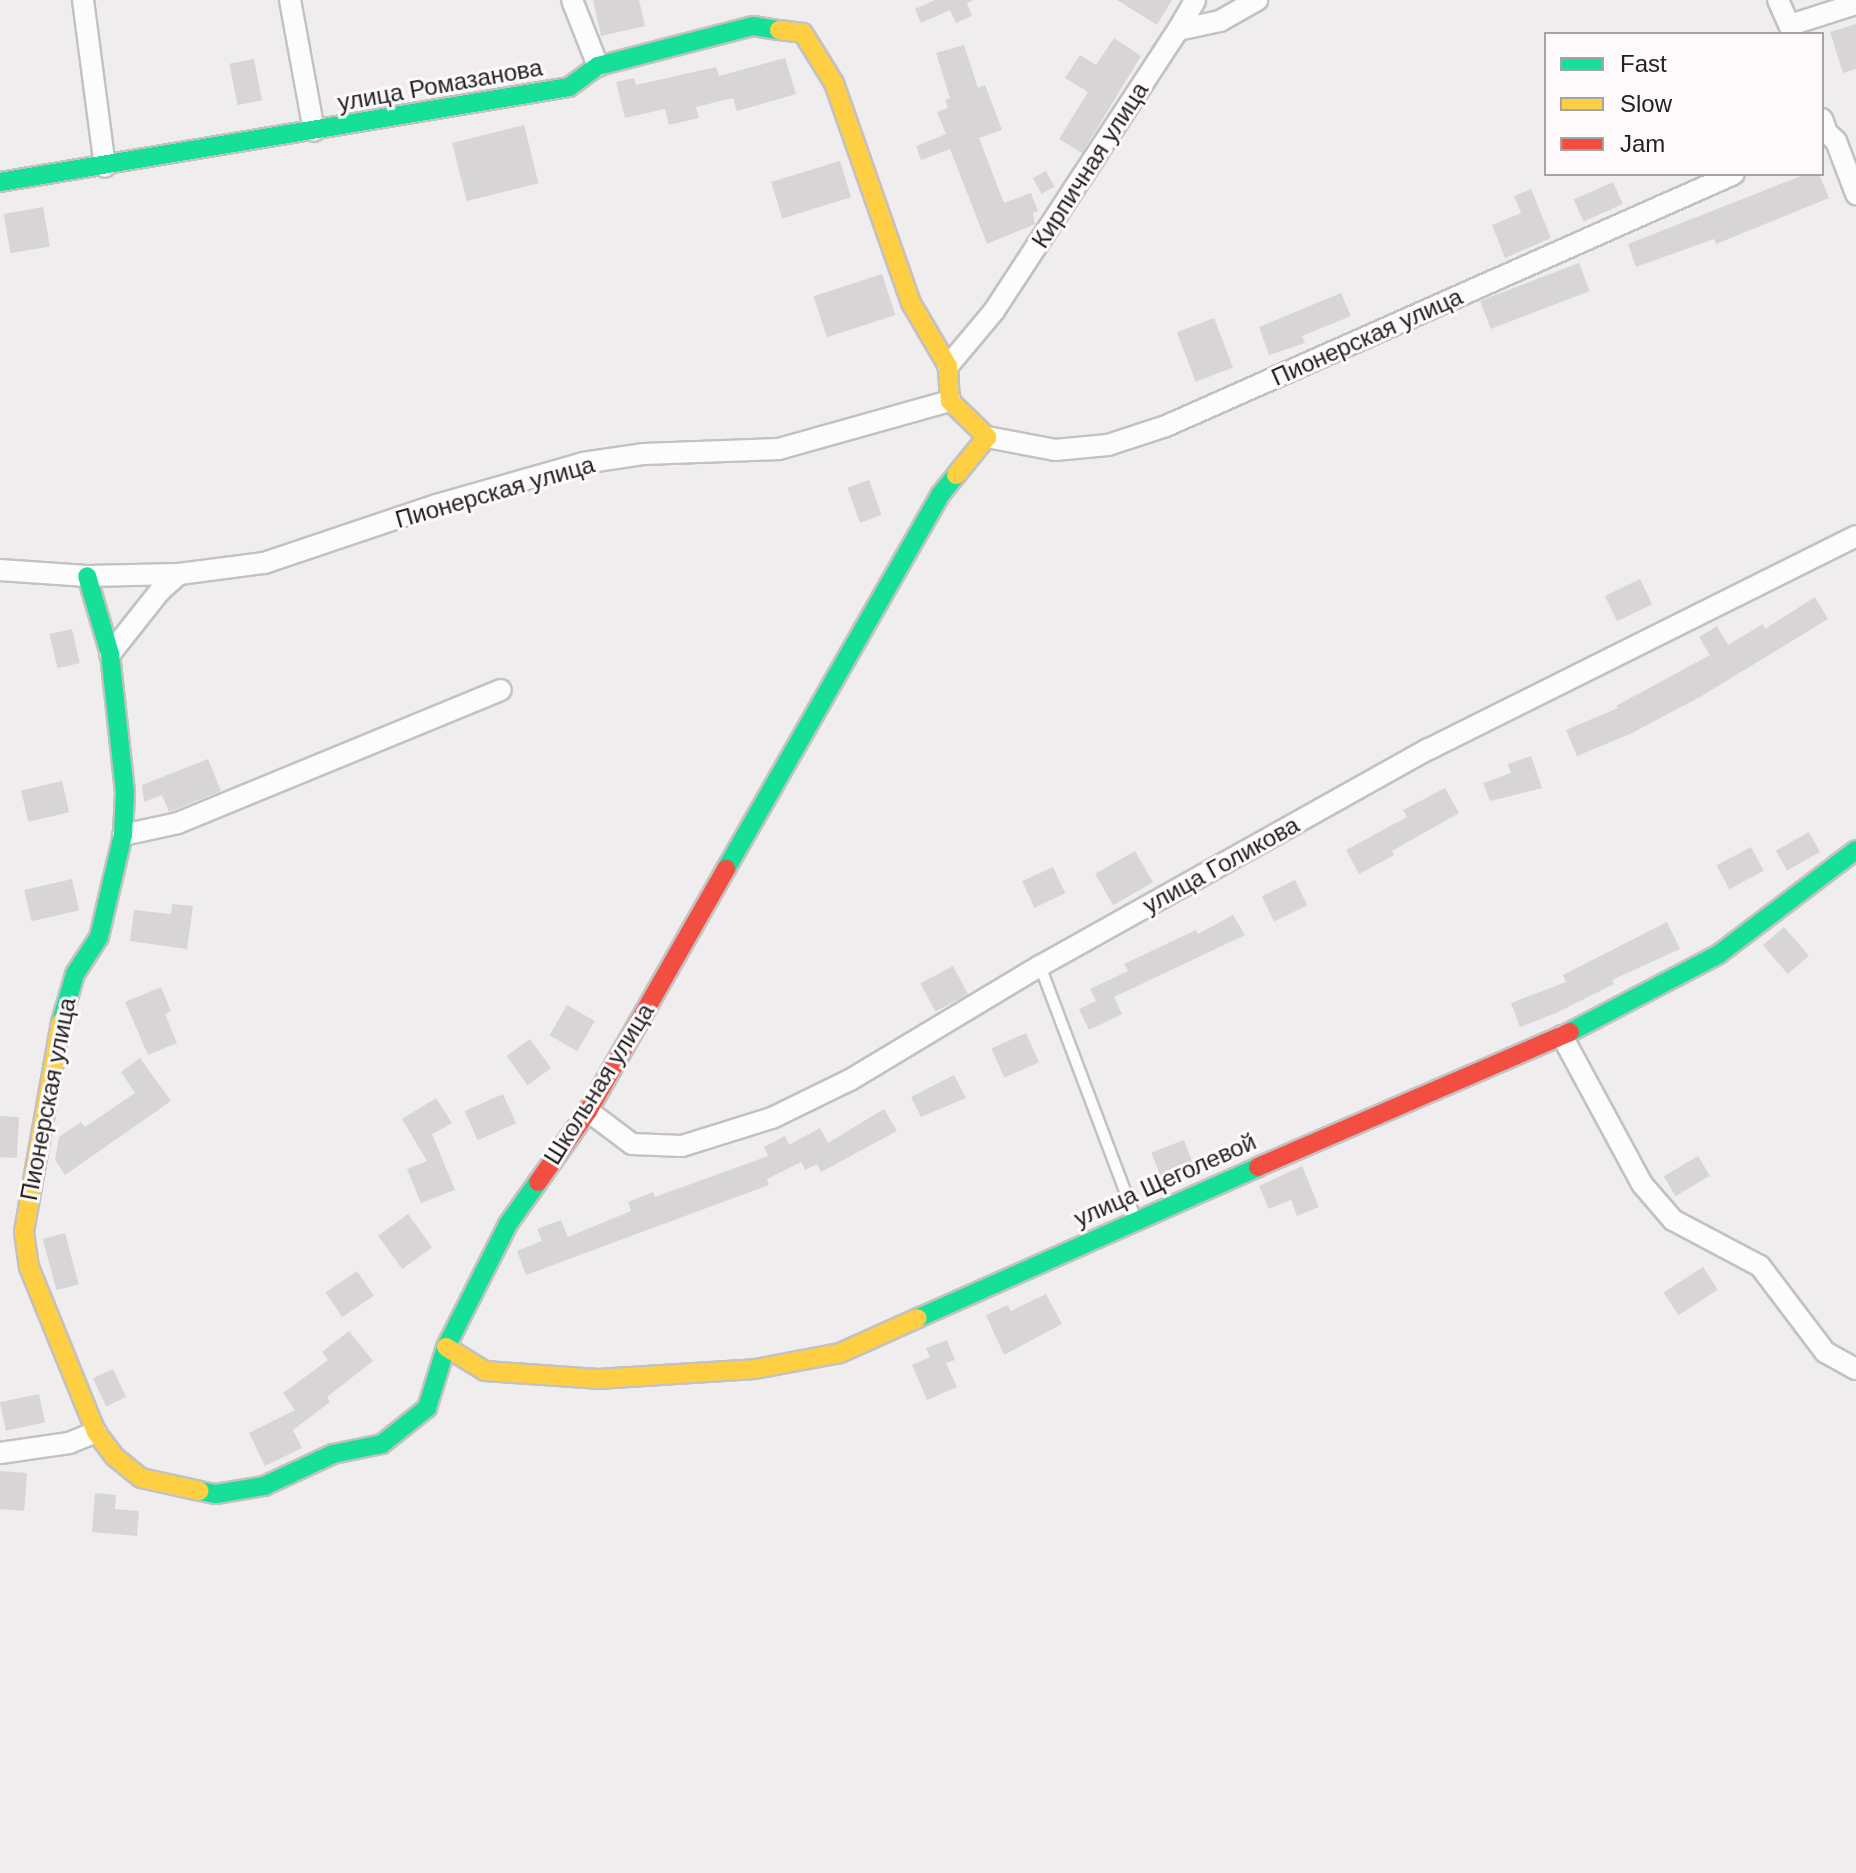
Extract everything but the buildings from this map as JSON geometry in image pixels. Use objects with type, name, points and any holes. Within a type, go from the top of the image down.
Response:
[{"type":"street","points":[[83,0],[105,167]]},
{"type":"street","points":[[290,0],[314,131]]},
{"type":"street","points":[[572,0],[598,66]]},
{"type":"street","name":"Кирпичная улица","points":[[948,366],[994,311],[1195,0]]},
{"type":"street","points":[[1178,30],[1220,21],[1257,0]]},
{"type":"street","points":[[1778,0],[1791,30],[1856,4]]},
{"type":"street","name":"улица Ромазанова","points":[[0,182],[105,167],[569,87],[598,66],[753,26],[803,33],[834,83],[911,303],[948,366]]},
{"type":"street","points":[[1824,129],[1836,141],[1856,194]]},
{"type":"street","name":"Пионерская улица","points":[[987,437],[1055,450],[1108,445],[1166,426],[1729,176]]},
{"type":"street","points":[[948,366],[950,401],[987,437]]},
{"type":"street","name":"Пионерская улица","points":[[0,570],[87,576],[179,574],[264,563],[436,505],[583,463],[644,454],[779,449],[950,401]]},
{"type":"street","name":"Школьная улица","points":[[96,1432],[115,1457],[141,1478],[216,1494],[264,1486],[333,1454],[382,1444],[427,1408],[446,1347],[508,1224],[588,1111],[940,495],[987,437]]},
{"type":"street","name":"улица Голикова","points":[[588,1111],[632,1144],[682,1146],[772,1118],[850,1080],[1040,966],[1429,749],[1856,536]]},
{"type":"street","points":[[110,654],[160,591],[179,574]]},
{"type":"street","name":"Пионерская улица","points":[[87,576],[110,654],[112,697],[125,792],[123,835],[99,937],[75,974],[63,1010],[24,1232],[29,1267],[41,1302],[96,1432]]},
{"type":"street","points":[[123,835],[178,823],[501,690]]},
{"type":"street","name":"улица Щеголевой","points":[[446,1347],[485,1371],[598,1379],[755,1369],[840,1353],[1135,1219],[1438,1086],[1562,1036],[1719,954],[1856,850]]},
{"type":"street","points":[[1562,1036],[1642,1184],[1673,1220],[1760,1266],[1825,1352],[1856,1369]]},
{"type":"street","points":[[0,1453],[69,1443],[96,1432]]},
{"type":"lane","points":[[1040,966],[1135,1219]]},
{"type":"traffic: fast","points":[[0,182],[569,87],[598,66],[753,26],[779,30]]},
{"type":"traffic: fast","points":[[726,869],[940,495],[956,475]]},
{"type":"traffic: fast","points":[[61,1022],[75,974],[99,937],[123,835],[125,792],[110,654],[87,576]]},
{"type":"traffic: fast","points":[[1570,1032],[1719,954],[1856,850]]},
{"type":"traffic: fast","points":[[918,1318],[1258,1167]]},
{"type":"traffic: fast","points":[[200,1491],[216,1494],[264,1486],[333,1454],[382,1444],[427,1408],[446,1347],[508,1224],[538,1182]]},
{"type":"traffic: slow","points":[[779,30],[803,33],[834,83],[911,303],[948,366],[950,401],[987,437],[956,475]]},
{"type":"traffic: slow","points":[[61,1022],[24,1232],[29,1267],[96,1432],[115,1457],[141,1478],[200,1491]]},
{"type":"traffic: slow","points":[[446,1347],[485,1371],[598,1379],[755,1369],[840,1353],[918,1318]]},
{"type":"traffic: jam","points":[[538,1182],[588,1111],[726,869]]},
{"type":"traffic: jam","points":[[1258,1167],[1570,1032]]}]
